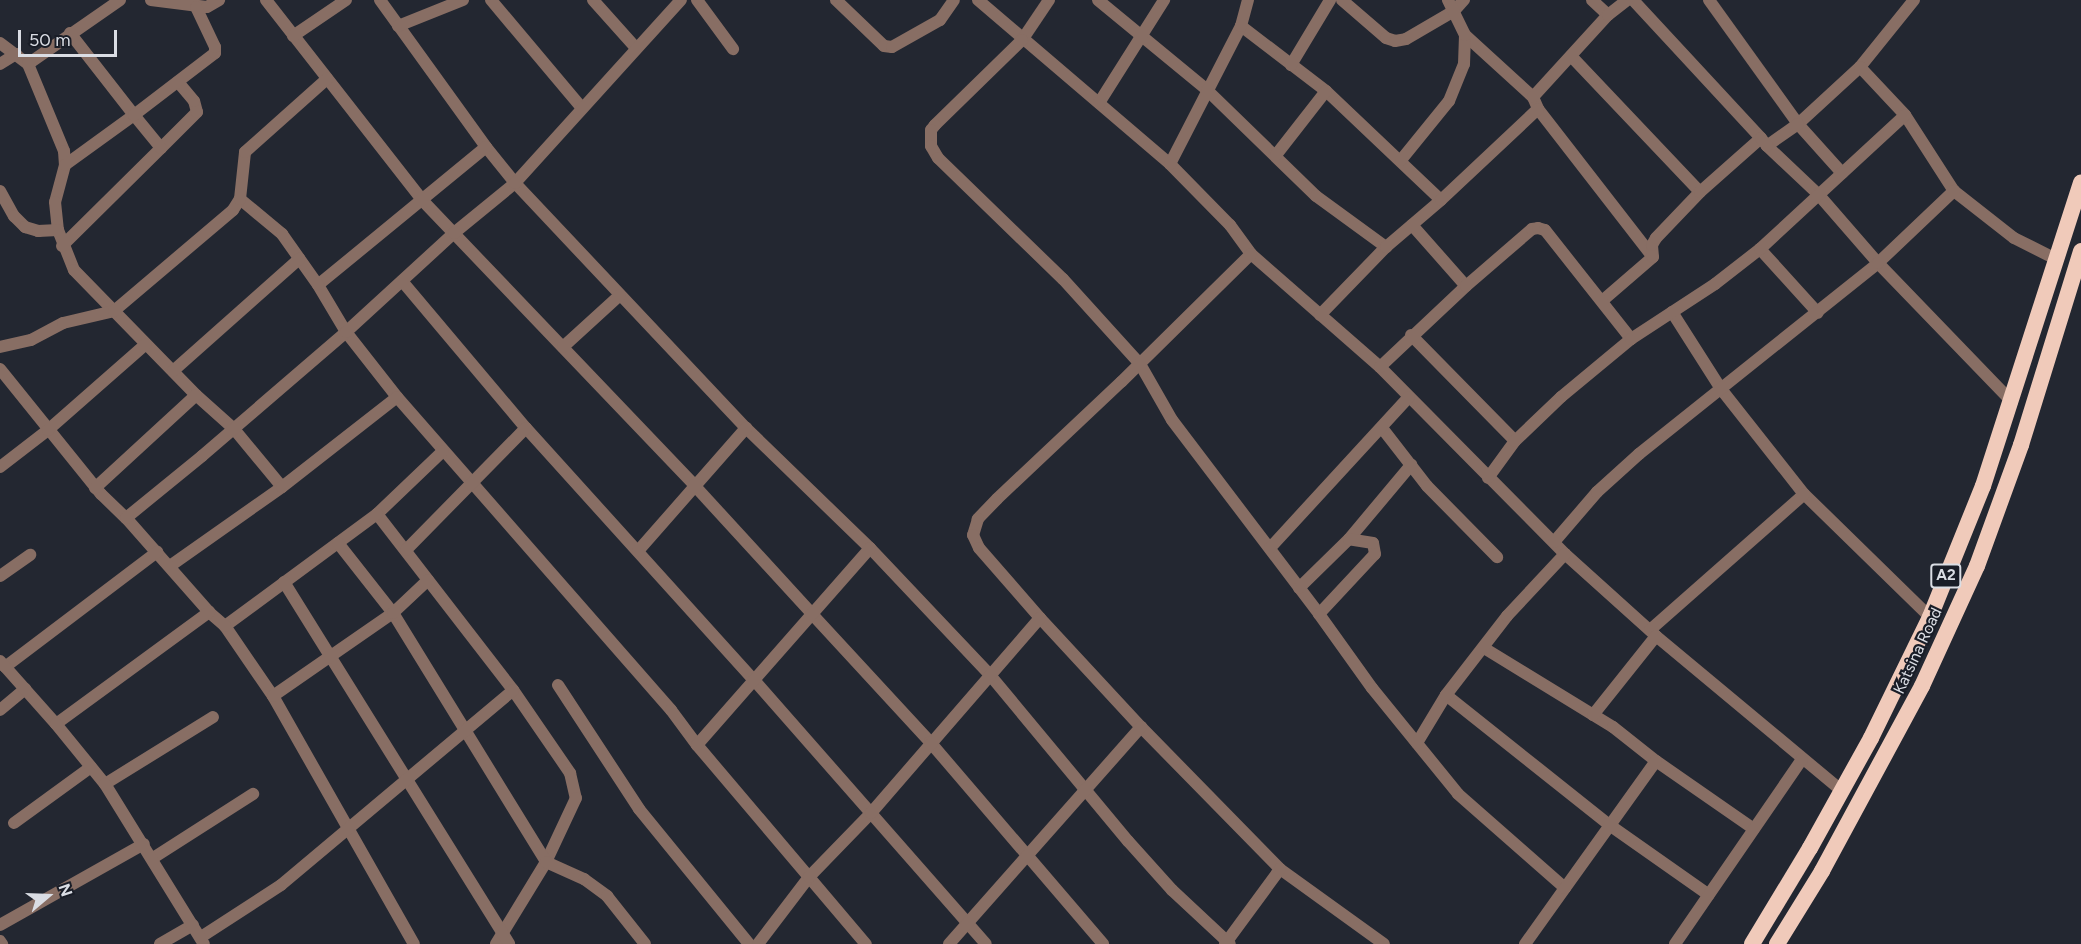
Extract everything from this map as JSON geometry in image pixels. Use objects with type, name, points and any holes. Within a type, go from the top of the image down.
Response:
[{"type":"highway","name":"A2","points":[[1752,944],[1842,791],[1898,686],[1930,617],[1983,486],[2012,402],[2081,182]]},
{"type":"highway","name":"Katsina Road","points":[[1777,944],[1822,871],[1922,686],[1977,566],[2017,456],[2081,250]]},
{"type":"street","points":[[28,64],[120,0]]},
{"type":"street","points":[[151,0],[196,7],[207,7],[219,0]]},
{"type":"street","points":[[266,0],[423,201],[694,485],[930,742],[1103,944]]},
{"type":"street","points":[[293,36],[346,0]]},
{"type":"street","points":[[380,0],[486,147],[515,183],[746,428],[870,548],[990,675],[1172,890],[1227,943],[1280,869]]},
{"type":"street","points":[[398,27],[463,0]]},
{"type":"street","points":[[491,0],[581,107]]},
{"type":"street","points":[[593,0],[636,48]]},
{"type":"street","points":[[126,518],[234,429],[346,332],[454,233],[515,183],[581,107],[681,0]]},
{"type":"street","points":[[697,0],[733,49]]},
{"type":"street","points":[[836,0],[884,46],[892,47],[940,20],[954,0]]},
{"type":"street","points":[[978,0],[1022,40],[1170,164],[1230,225],[1251,254],[1380,367],[1565,554],[1653,633],[1842,791]]},
{"type":"street","points":[[1049,0],[1022,40],[935,124],[931,130],[931,146],[938,158],[1063,279],[1140,364],[1172,420],[1270,548],[1372,688],[1469,806],[1565,888]]},
{"type":"street","points":[[1098,0],[1207,90],[1316,196],[1386,247]]},
{"type":"street","points":[[1099,103],[1164,0]]},
{"type":"street","points":[[1170,164],[1240,26],[1247,0]]},
{"type":"street","points":[[1291,65],[1330,0]]},
{"type":"street","points":[[1342,0],[1386,38],[1395,41],[1406,39],[1451,5],[1464,0]]},
{"type":"street","points":[[1592,0],[1608,15]]},
{"type":"street","points":[[1320,315],[1386,247],[1441,200],[1536,103],[1571,56],[1608,15],[1627,0]]},
{"type":"street","points":[[1633,0],[1764,142],[1818,194],[1878,263],[2012,402]]},
{"type":"street","points":[[1710,0],[1798,124],[1842,173]]},
{"type":"street","points":[[1653,257],[1652,244],[1656,238],[1700,192],[1764,142],[1798,124],[1860,67],[1914,0]]},
{"type":"street","points":[[1451,5],[1465,35],[1536,103],[1653,257]]},
{"type":"street","points":[[65,165],[215,53],[215,47],[196,7]]},
{"type":"street","points":[[1240,26],[1326,91],[1441,200]]},
{"type":"street","points":[[70,33],[161,148]]},
{"type":"street","points":[[1401,160],[1449,101],[1464,64],[1465,35]]},
{"type":"street","points":[[0,43],[28,64],[64,151],[65,165],[55,202],[62,246],[74,270],[196,395],[234,429],[282,487]]},
{"type":"street","points":[[0,64],[15,54]]},
{"type":"street","points":[[1571,56],[1700,192]]},
{"type":"street","points":[[1860,67],[1905,115],[1954,191],[2014,238],[2056,259]]},
{"type":"street","points":[[0,347],[31,340],[63,323],[114,311],[225,217],[240,199],[245,152],[327,79]]},
{"type":"street","points":[[62,246],[197,112],[194,101],[178,82]]},
{"type":"street","points":[[1276,155],[1326,91]]},
{"type":"street","points":[[1488,478],[1515,441],[1561,397],[1631,339],[1760,249],[1905,115]]},
{"type":"street","points":[[318,285],[486,147]]},
{"type":"street","points":[[0,191],[14,216],[25,227],[38,231],[58,230]]},
{"type":"street","points":[[1554,542],[1597,492],[1878,263],[1954,191]]},
{"type":"street","points":[[240,199],[282,234],[318,285],[346,332],[397,397],[671,710],[697,746],[866,944]]},
{"type":"street","points":[[1412,225],[1466,286]]},
{"type":"street","points":[[1380,367],[1411,335],[1466,286],[1532,229],[1538,228],[1545,230],[1631,339]]},
{"type":"street","points":[[1760,249],[1818,313]]},
{"type":"street","points":[[1251,254],[978,519],[973,535],[979,548],[1140,727],[1280,869],[1384,944]]},
{"type":"street","points":[[1602,301],[1653,257]]},
{"type":"street","points":[[173,371],[299,259]]},
{"type":"street","points":[[402,281],[526,428],[754,680],[986,944]]},
{"type":"street","points":[[562,347],[620,295]]},
{"type":"street","points":[[1672,312],[1721,389],[1804,494],[1930,617]]},
{"type":"street","points":[[1411,335],[1515,441]]},
{"type":"street","points":[[0,467],[48,430],[146,344]]},
{"type":"street","points":[[0,367],[95,488],[126,518],[209,612],[225,626],[273,696],[351,829],[414,944]]},
{"type":"street","points":[[95,488],[196,395]]},
{"type":"street","points":[[170,566],[282,487],[397,397]]},
{"type":"street","points":[[1270,548],[1410,397]]},
{"type":"street","points":[[406,550],[526,428]]},
{"type":"street","points":[[638,551],[746,428]]},
{"type":"street","points":[[1382,428],[1411,465],[1497,557]]},
{"type":"street","points":[[225,626],[377,514],[443,451]]},
{"type":"street","points":[[1299,588],[1349,539],[1411,465]]},
{"type":"street","points":[[1593,715],[1653,633],[1804,494]]},
{"type":"street","points":[[377,514],[513,690],[570,773],[575,785],[576,798],[546,862],[503,941]]},
{"type":"street","points":[[1319,614],[1375,554],[1373,543],[1349,539]]},
{"type":"street","points":[[338,543],[393,613],[546,862],[584,879],[607,896],[645,944]]},
{"type":"street","points":[[697,746],[870,548]]},
{"type":"street","points":[[157,552],[2,664],[56,724],[105,784],[153,858],[202,941],[281,885],[351,829],[407,778],[513,690]]},
{"type":"street","points":[[1417,744],[1446,694],[1507,616],[1565,554]]},
{"type":"street","points":[[0,576],[30,555]]},
{"type":"street","points":[[273,696],[393,613],[428,580]]},
{"type":"street","points":[[284,582],[332,655],[503,941]]},
{"type":"street","points":[[56,724],[209,612]]},
{"type":"street","points":[[758,944],[809,877],[871,813],[930,742],[1040,618]]},
{"type":"street","points":[[1484,648],[1593,715],[1754,829]]},
{"type":"street","points":[[558,685],[639,809],[749,944]]},
{"type":"street","points":[[0,710],[25,689]]},
{"type":"street","points":[[1446,694],[1608,824],[1709,894]]},
{"type":"street","points":[[105,784],[213,717]]},
{"type":"street","points":[[949,944],[1140,727]]},
{"type":"street","points":[[1675,944],[1802,759]]},
{"type":"street","points":[[1525,944],[1608,824],[1656,760]]},
{"type":"street","points":[[14,823],[91,767]]},
{"type":"street","points":[[153,858],[253,794]]},
{"type":"street","points":[[0,925],[144,844]]},
{"type":"street","points":[[160,944],[193,925]]}]
